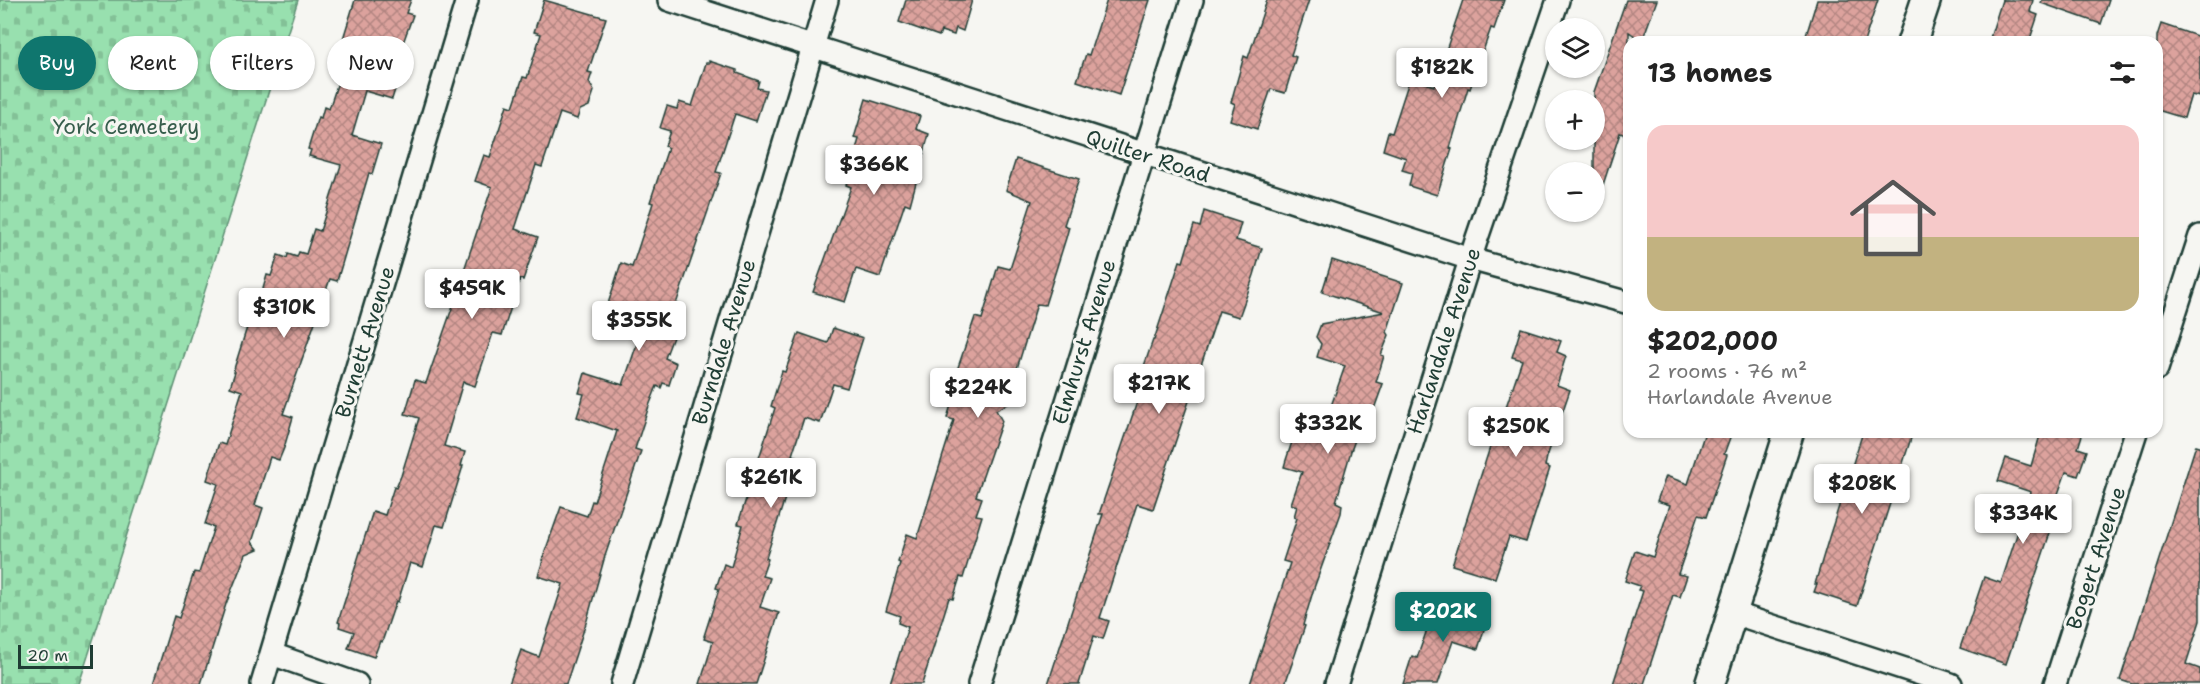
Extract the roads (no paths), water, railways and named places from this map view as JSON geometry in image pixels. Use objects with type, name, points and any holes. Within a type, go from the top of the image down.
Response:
[{"type":"main road","points":[[1914,36],[1926,0]]},
{"type":"main road","points":[[1710,684],[1787,438]]},
{"type":"street","name":"Burnett Avenue","points":[[262,684],[467,0]]},
{"type":"street","name":"Quilter Road","points":[[669,0],[1470,259],[1623,301]]},
{"type":"street","name":"Burndale Avenue","points":[[622,684],[827,0]]},
{"type":"street","name":"Elmhurst Avenue","points":[[979,684],[1191,0]]},
{"type":"street","name":"Harlandale Avenue","points":[[1336,684],[1470,259],[1558,0]]},
{"type":"street","points":[[2163,350],[2200,236]]},
{"type":"street","name":"Bogert Avenue","points":[[2055,684],[2134,438]]},
{"type":"street","points":[[1733,613],[1951,684]]},
{"type":"street","points":[[272,654],[357,684]]},
{"type":"park label","name":"York Cemetery","points":[[126,127]]}]
